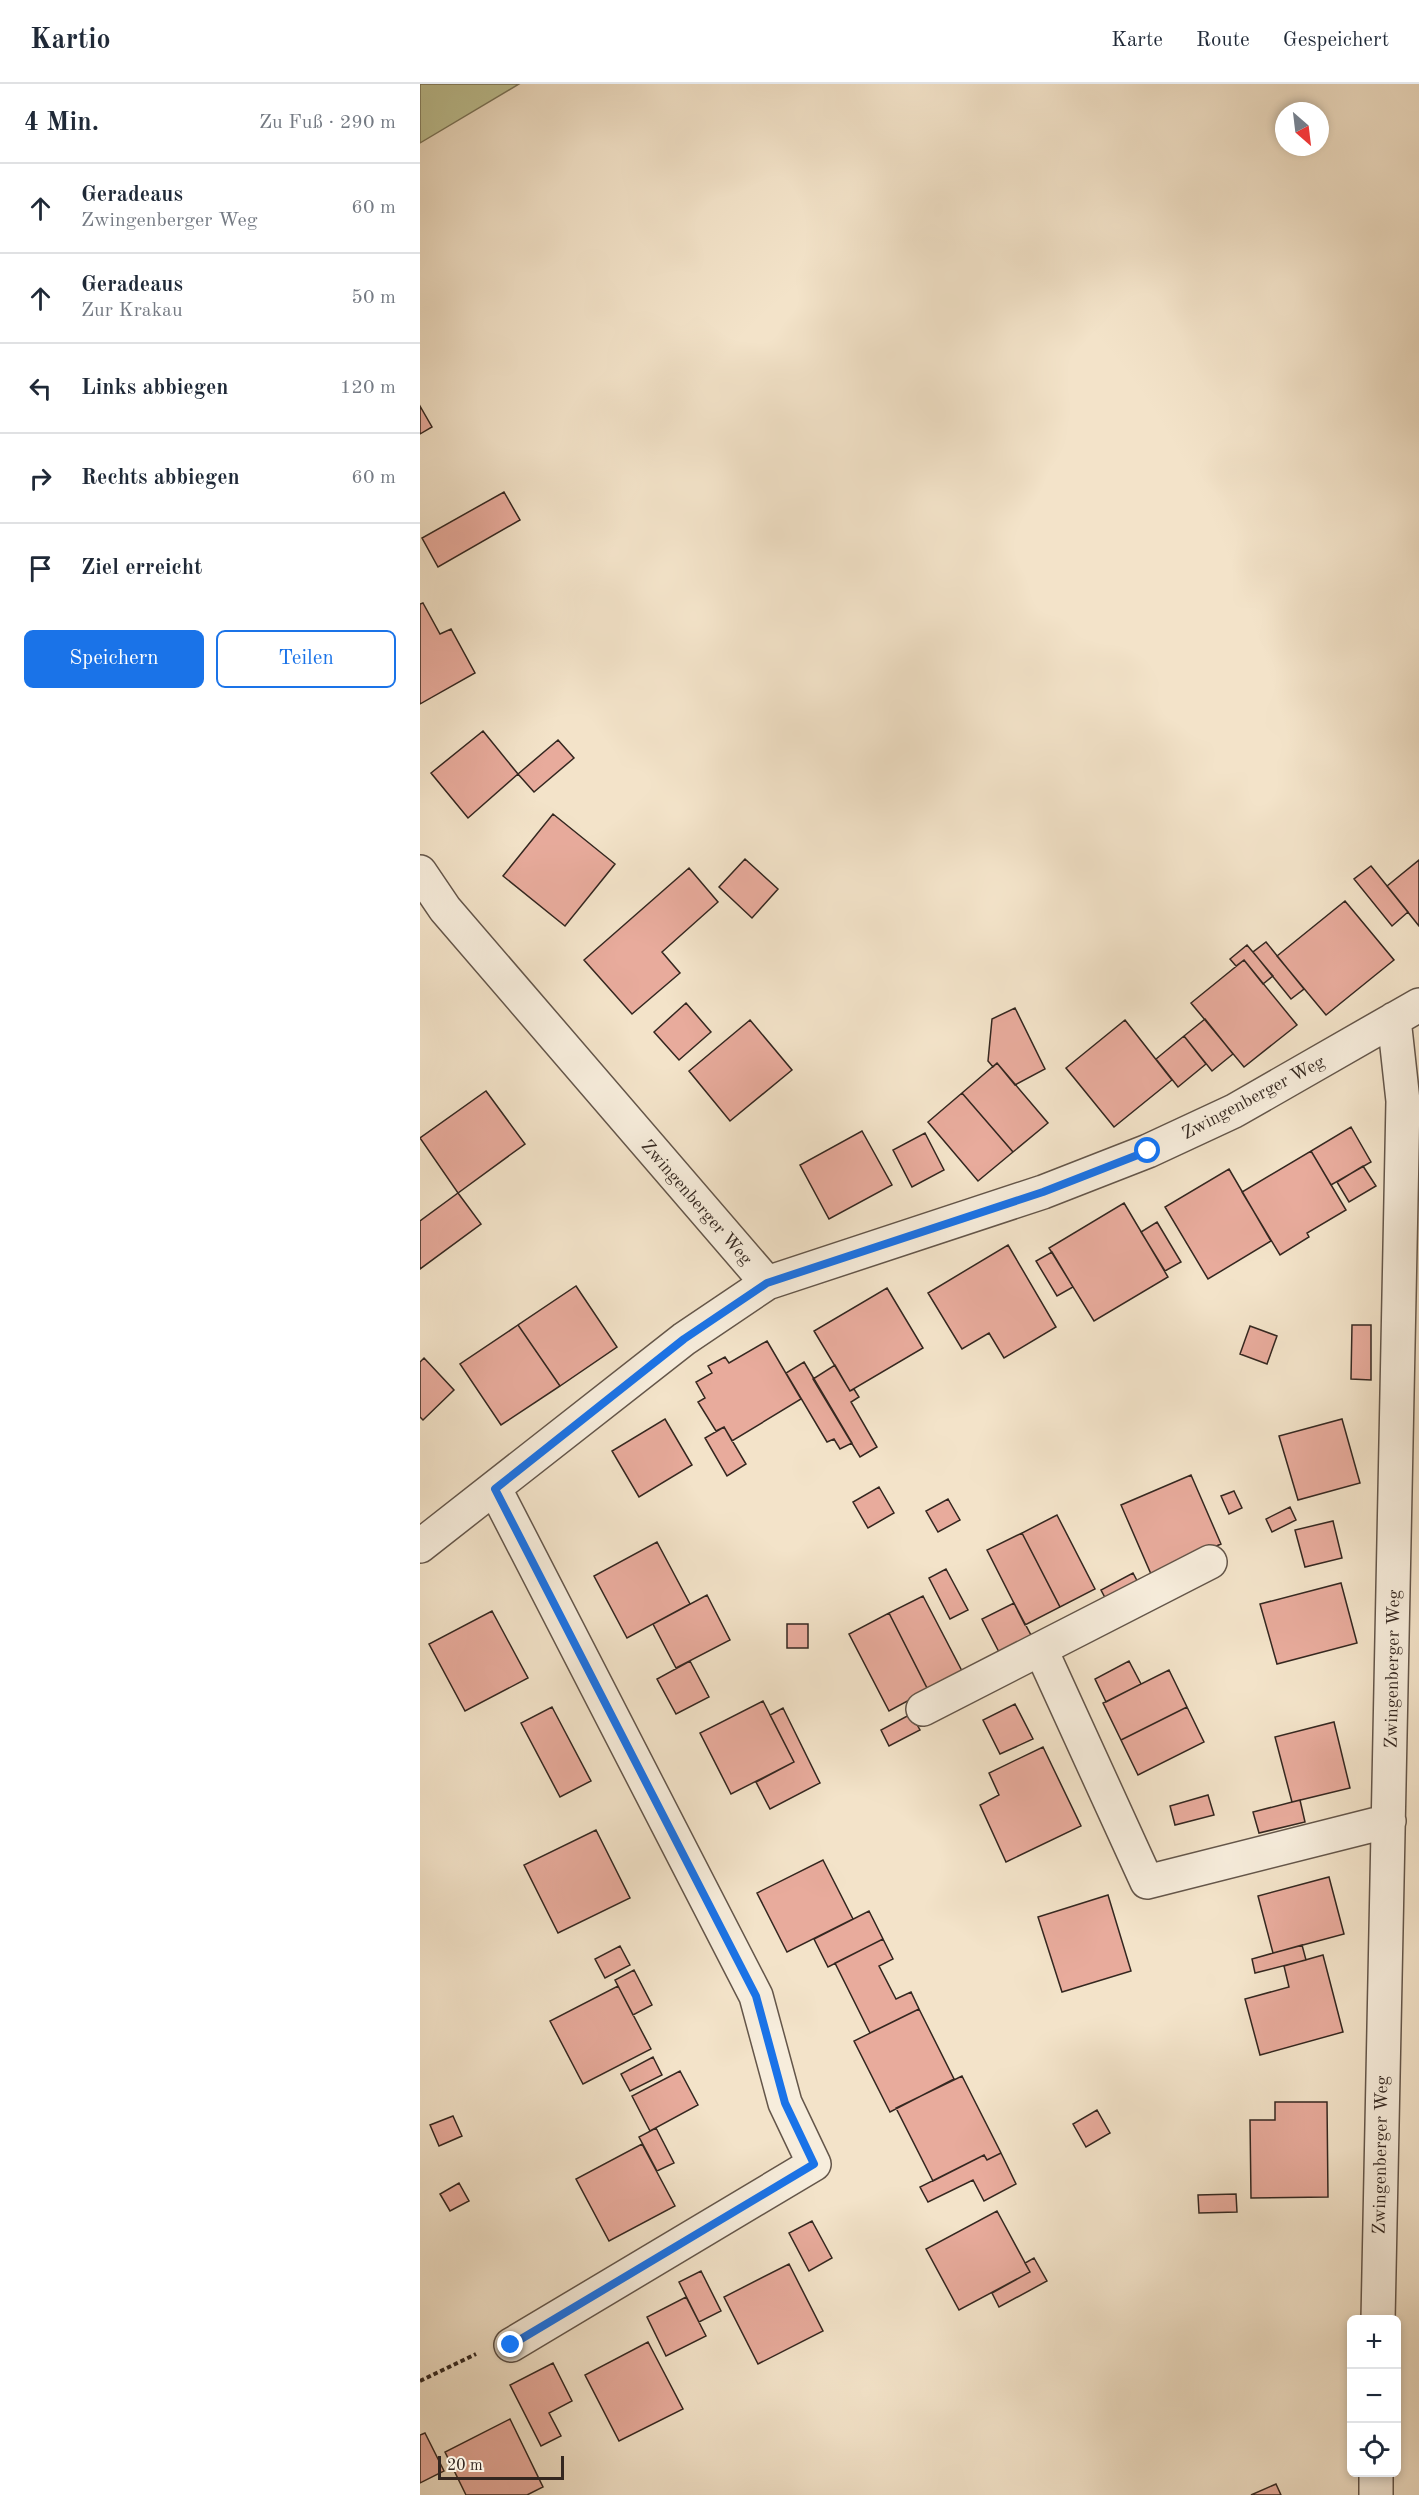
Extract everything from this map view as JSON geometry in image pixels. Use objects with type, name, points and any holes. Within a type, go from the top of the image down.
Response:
[{"type":"street","name":"Zwingenberger Weg","points":[[420,872],[445,909],[767,1283],[1043,1192],[1148,1151],[1234,1111],[1406,1012]]},
{"type":"street","name":"Zwingenberger Weg","points":[[1378,2315],[1406,1012]]},
{"type":"street","points":[[420,1546],[684,1339],[767,1283]]},
{"type":"street","points":[[495,1489],[756,1996],[785,2103],[814,2164],[511,2345]]},
{"type":"street","points":[[923,1710],[1210,1562]]},
{"type":"street","points":[[1041,1650],[1147,1882],[1389,1821]]},
{"type":"street","points":[[1376,2477],[1376,2495]]},
{"type":"path","points":[[420,2381],[484,2350],[511,2345]]},
{"type":"green space","points":[[420,84],[519,84],[420,143]]},
{"type":"building","points":[[420,406],[432,427],[420,434]]},
{"type":"building","points":[[504,492],[520,520],[438,567],[422,538]]},
{"type":"building","points":[[423,603],[440,634],[451,629],[475,673],[420,704],[420,604]]},
{"type":"building","points":[[483,731],[518,774],[468,818],[431,773]]},
{"type":"building","points":[[558,740],[574,758],[534,792],[518,774]]},
{"type":"building","points":[[553,814],[615,864],[565,926],[503,876]]},
{"type":"building","points":[[745,859],[778,889],[752,918],[719,887]]},
{"type":"building","points":[[1419,860],[1419,926],[1387,886]]},
{"type":"building","points":[[1371,866],[1408,912],[1392,926],[1354,879]]},
{"type":"building","points":[[689,868],[718,902],[662,952],[680,973],[632,1014],[584,960]]},
{"type":"building","points":[[1345,901],[1394,960],[1326,1015],[1277,956]]},
{"type":"building","points":[[1266,942],[1304,989],[1291,999],[1253,952]]},
{"type":"building","points":[[1247,945],[1273,976],[1263,984],[1244,960],[1236,966],[1230,959]]},
{"type":"building","points":[[1244,960],[1297,1025],[1244,1067],[1191,1003]]},
{"type":"building","points":[[686,1003],[711,1032],[679,1060],[654,1032]]},
{"type":"building","points":[[1015,1008],[1045,1069],[1015,1085],[997,1063],[993,1067],[988,1061],[992,1019]]},
{"type":"building","points":[[1205,1019],[1233,1054],[1212,1071],[1184,1036]]},
{"type":"building","points":[[750,1020],[792,1070],[730,1121],[689,1071]]},
{"type":"building","points":[[1125,1020],[1172,1080],[1114,1127],[1066,1068]]},
{"type":"building","points":[[1184,1036],[1206,1064],[1178,1087],[1156,1059]]},
{"type":"building","points":[[997,1063],[1048,1123],[1013,1152],[962,1093]]},
{"type":"building","points":[[486,1091],[525,1144],[458,1193],[420,1138]]},
{"type":"building","points":[[962,1093],[1013,1152],[978,1181],[928,1122]]},
{"type":"building","points":[[1351,1127],[1371,1162],[1331,1185],[1311,1151]]},
{"type":"building","points":[[862,1131],[892,1185],[829,1219],[800,1165]]},
{"type":"building","points":[[925,1133],[944,1170],[912,1187],[893,1150]]},
{"type":"building","points":[[1311,1151],[1346,1210],[1307,1233],[1309,1237],[1280,1255],[1242,1192]]},
{"type":"building","points":[[1363,1166],[1376,1186],[1349,1202],[1337,1182]]},
{"type":"building","points":[[1229,1169],[1271,1241],[1208,1279],[1165,1207]]},
{"type":"building","points":[[458,1193],[481,1224],[420,1269],[420,1221]]},
{"type":"building","points":[[1124,1203],[1168,1277],[1094,1321],[1049,1248]]},
{"type":"building","points":[[1157,1222],[1181,1262],[1165,1271],[1141,1232]]},
{"type":"building","points":[[1008,1245],[1056,1327],[1004,1358],[989,1333],[962,1349],[928,1293]]},
{"type":"building","points":[[1052,1252],[1073,1287],[1057,1296],[1036,1261]]},
{"type":"building","points":[[576,1286],[617,1347],[560,1386],[518,1325]]},
{"type":"building","points":[[887,1288],[923,1348],[850,1391],[814,1331]]},
{"type":"building","points":[[518,1325],[560,1386],[501,1425],[460,1364]]},
{"type":"building","points":[[1352,1325],[1371,1325],[1371,1380],[1351,1379]]},
{"type":"building","points":[[1250,1326],[1277,1336],[1267,1364],[1240,1354]]},
{"type":"building","points":[[767,1341],[801,1399],[732,1441],[724,1427],[716,1431],[698,1402],[705,1398],[696,1382],[712,1373],[708,1366],[725,1357],[729,1363]]},
{"type":"building","points":[[424,1358],[454,1390],[423,1420],[420,1417],[420,1362]]},
{"type":"building","points":[[804,1362],[852,1443],[840,1449],[834,1439],[827,1442],[786,1373]]},
{"type":"building","points":[[835,1365],[850,1391],[854,1389],[859,1397],[851,1402],[877,1447],[860,1457],[813,1379]]},
{"type":"building","points":[[665,1419],[692,1465],[639,1497],[612,1451]]},
{"type":"building","points":[[1342,1419],[1360,1483],[1298,1500],[1279,1436]]},
{"type":"building","points":[[724,1427],[746,1464],[727,1476],[705,1438]]},
{"type":"building","points":[[1191,1475],[1221,1544],[1151,1574],[1121,1505]]},
{"type":"building","points":[[879,1487],[894,1513],[868,1528],[853,1502]]},
{"type":"building","points":[[1234,1491],[1242,1508],[1229,1514],[1221,1496]]},
{"type":"building","points":[[948,1499],[960,1520],[938,1532],[926,1511]]},
{"type":"building","points":[[1290,1507],[1296,1520],[1272,1532],[1266,1519]]},
{"type":"building","points":[[1057,1515],[1095,1589],[1060,1607],[1022,1533]]},
{"type":"building","points":[[1333,1521],[1342,1558],[1305,1567],[1295,1530]]},
{"type":"building","points":[[1022,1533],[1060,1607],[1025,1625],[987,1550]]},
{"type":"building","points":[[657,1542],[690,1604],[627,1638],[594,1576]]},
{"type":"building","points":[[946,1569],[968,1610],[950,1619],[929,1578]]},
{"type":"building","points":[[1133,1573],[1142,1590],[1110,1607],[1101,1590]]},
{"type":"building","points":[[1341,1583],[1357,1643],[1277,1664],[1260,1604]]},
{"type":"building","points":[[707,1595],[730,1640],[676,1668],[653,1624]]},
{"type":"building","points":[[923,1596],[963,1673],[928,1690],[889,1613]]},
{"type":"building","points":[[1014,1603],[1032,1637],[1000,1654],[982,1619]]},
{"type":"building","points":[[492,1611],[528,1678],[465,1711],[429,1644]]},
{"type":"building","points":[[889,1613],[928,1690],[889,1711],[849,1634]]},
{"type":"building","points":[[787,1624],[808,1624],[808,1648],[787,1648]]},
{"type":"building","points":[[690,1661],[709,1697],[676,1714],[657,1679]]},
{"type":"building","points":[[1129,1661],[1141,1684],[1106,1702],[1095,1679]]},
{"type":"building","points":[[1169,1670],[1187,1707],[1121,1740],[1103,1703]]},
{"type":"building","points":[[763,1701],[794,1762],[731,1794],[700,1733]]},
{"type":"building","points":[[1015,1704],[1033,1739],[1000,1754],[983,1720]]},
{"type":"building","points":[[552,1707],[591,1781],[560,1797],[521,1723]]},
{"type":"building","points":[[1187,1707],[1204,1742],[1138,1775],[1121,1740]]},
{"type":"building","points":[[783,1708],[820,1783],[770,1809],[756,1782],[794,1762],[770,1715]]},
{"type":"building","points":[[911,1714],[920,1730],[889,1746],[881,1730]]},
{"type":"building","points":[[1334,1722],[1350,1788],[1292,1802],[1275,1737]]},
{"type":"building","points":[[1043,1747],[1081,1826],[1006,1862],[980,1805],[999,1795],[989,1773]]},
{"type":"building","points":[[1208,1795],[1214,1815],[1175,1825],[1170,1806]]},
{"type":"building","points":[[1300,1800],[1305,1822],[1259,1833],[1253,1812]]},
{"type":"building","points":[[596,1830],[630,1898],[558,1933],[524,1865]]},
{"type":"building","points":[[823,1860],[853,1919],[787,1952],[757,1893]]},
{"type":"building","points":[[1329,1877],[1344,1934],[1273,1953],[1258,1896]]},
{"type":"building","points":[[1108,1895],[1131,1971],[1062,1992],[1038,1917]]},
{"type":"building","points":[[869,1911],[883,1939],[828,1967],[814,1939]]},
{"type":"building","points":[[883,1939],[893,1959],[879,1966],[896,1999],[911,1992],[919,2009],[870,2033],[835,1963]]},
{"type":"building","points":[[1302,1945],[1306,1960],[1255,1973],[1252,1959]]},
{"type":"building","points":[[620,1946],[630,1965],[605,1978],[595,1959]]},
{"type":"building","points":[[1323,1955],[1343,2032],[1260,2055],[1245,1999],[1289,1987],[1284,1966]]},
{"type":"building","points":[[634,1970],[652,2005],[633,2015],[615,1980]]},
{"type":"building","points":[[618,1986],[651,2049],[583,2084],[550,2021]]},
{"type":"building","points":[[919,2009],[954,2079],[890,2112],[854,2041]]},
{"type":"building","points":[[653,2057],[662,2075],[630,2091],[621,2074]]},
{"type":"building","points":[[680,2071],[698,2105],[650,2131],[632,2096]]},
{"type":"building","points":[[962,2076],[1001,2153],[987,2160],[984,2155],[933,2181],[896,2108]]},
{"type":"building","points":[[1275,2102],[1327,2102],[1328,2197],[1251,2198],[1250,2120],[1275,2120]]},
{"type":"building","points":[[1097,2110],[1110,2133],[1086,2147],[1073,2124]]},
{"type":"building","points":[[453,2116],[462,2136],[439,2146],[430,2125]]},
{"type":"building","points":[[656,2128],[674,2163],[657,2171],[639,2137]]},
{"type":"building","points":[[642,2144],[675,2206],[609,2241],[576,2179]]},
{"type":"building","points":[[1001,2153],[1016,2184],[984,2201],[973,2180],[928,2202],[920,2187],[984,2155],[987,2160]]},
{"type":"building","points":[[459,2183],[469,2201],[450,2211],[440,2194]]},
{"type":"building","points":[[1236,2194],[1237,2212],[1199,2213],[1198,2195]]},
{"type":"building","points":[[997,2211],[1030,2272],[959,2310],[926,2249]]},
{"type":"building","points":[[812,2221],[832,2258],[809,2271],[789,2233]]},
{"type":"building","points":[[1034,2258],[1047,2281],[999,2307],[992,2293],[1030,2272],[1025,2263]]},
{"type":"building","points":[[789,2264],[823,2331],[758,2364],[724,2297]]},
{"type":"building","points":[[701,2271],[721,2311],[699,2322],[679,2282]]},
{"type":"building","points":[[686,2297],[706,2336],[666,2356],[647,2317]]},
{"type":"building","points":[[648,2342],[683,2409],[619,2441],[585,2375]]},
{"type":"building","points":[[553,2363],[572,2401],[549,2413],[561,2436],[541,2446],[510,2385]]},
{"type":"building","points":[[510,2419],[543,2487],[527,2495],[466,2495],[445,2452]]},
{"type":"building","points":[[425,2433],[444,2471],[420,2483],[420,2435]]},
{"type":"building","points":[[1276,2484],[1281,2495],[1251,2495]]},
{"type":"route","points":[[511,2345],[814,2164],[785,2103],[756,1996],[495,1489],[684,1339],[767,1283],[1043,1192],[1148,1151]]}]
